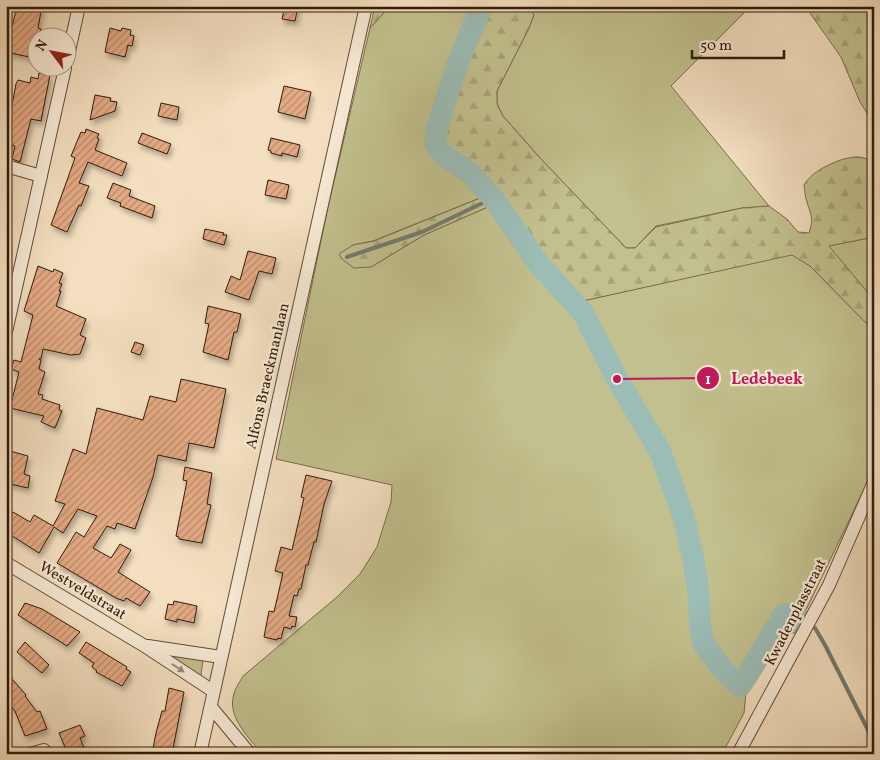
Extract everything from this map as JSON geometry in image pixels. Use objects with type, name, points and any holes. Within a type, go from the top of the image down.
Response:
[{"type":"street","points":[[74,28],[79,6]]},
{"type":"street","name":"Alfons Braeckmanlaan","points":[[200,754],[366,6]]},
{"type":"street","points":[[6,332],[63,78]]},
{"type":"street","points":[[6,166],[41,176]]},
{"type":"street","name":"Kwadenplasstraat","points":[[738,754],[829,585],[874,482]]},
{"type":"street","name":"Westveldstraat","points":[[6,563],[143,645],[213,691]]},
{"type":"street","name":"Westveldstraat","points":[[143,645],[221,657]]},
{"type":"street","points":[[211,707],[250,754]]},
{"type":"street","points":[[30,754],[44,750],[47,754]]},
{"type":"green space","points":[[375,6],[390,6],[370,28]]},
{"type":"green space","points":[[390,6],[473,6],[445,83],[432,128],[437,157],[465,176],[485,196],[373,241],[353,245],[371,267],[424,235],[490,206],[569,312],[578,302],[792,254],[810,266],[874,331],[874,463],[868,481],[795,633],[783,633],[755,674],[746,693],[744,713],[722,754],[262,754],[237,721],[234,714],[233,698],[243,676],[337,597],[360,574],[377,547],[391,502],[392,485],[276,459],[328,207],[370,28]]},
{"type":"green space","points":[[473,6],[528,6],[534,15],[497,91],[497,104],[503,116],[540,158],[626,248],[635,248],[656,227],[742,208],[769,206],[787,219],[798,232],[809,233],[812,220],[804,185],[810,177],[828,165],[841,160],[858,157],[868,160],[873,174],[874,185],[874,237],[829,246],[874,300],[874,331],[810,266],[792,255],[578,302],[569,312],[490,206],[424,235],[371,267],[354,268],[342,259],[339,254],[353,245],[374,241],[485,196],[465,176],[437,157],[430,144],[432,128],[445,83]]},
{"type":"green space","points":[[528,6],[751,6],[671,86],[769,206],[742,208],[656,226],[635,248],[626,248],[540,158],[503,116],[497,104],[497,91],[534,15]]},
{"type":"green space","points":[[805,6],[874,6],[874,124],[860,102],[841,57]]},
{"type":"green space","points":[[874,237],[874,300],[828,246]]},
{"type":"green space","points":[[164,652],[203,660],[201,675],[198,676]]},
{"type":"building","points":[[17,6],[42,6],[38,28],[28,28],[28,57],[6,52],[6,30],[11,31]]},
{"type":"building","points":[[285,6],[298,6],[295,21],[282,19]]},
{"type":"building","points":[[110,28],[121,31],[122,28],[131,30],[130,35],[134,36],[132,46],[128,45],[125,57],[105,52]]},
{"type":"building","points":[[31,78],[49,78],[41,121],[31,119],[20,162],[12,159],[15,146],[6,143],[6,126],[8,126],[18,80],[30,83]]},
{"type":"building","points":[[284,86],[311,92],[305,119],[278,112]]},
{"type":"building","points":[[95,95],[111,98],[110,101],[117,102],[115,111],[90,120]]},
{"type":"building","points":[[161,103],[179,107],[177,120],[158,116]]},
{"type":"building","points":[[86,129],[99,134],[95,150],[127,163],[122,176],[88,162],[79,183],[89,186],[67,232],[51,225],[75,158],[71,156],[81,132],[85,133]]},
{"type":"building","points":[[142,133],[171,144],[167,154],[138,143]]},
{"type":"building","points":[[271,138],[300,145],[297,157],[282,153],[282,156],[271,153],[268,150]]},
{"type":"building","points":[[268,180],[289,185],[286,199],[265,195]]},
{"type":"building","points":[[113,183],[131,190],[129,196],[155,206],[152,218],[120,206],[121,203],[107,198]]},
{"type":"building","points":[[205,229],[227,235],[224,245],[203,239]]},
{"type":"building","points":[[248,251],[276,258],[272,274],[259,271],[249,300],[225,292],[231,276],[240,280]]},
{"type":"building","points":[[38,266],[53,272],[54,269],[63,273],[59,283],[62,284],[56,306],[86,319],[80,335],[86,338],[80,354],[71,355],[43,349],[41,359],[39,359],[41,360],[39,369],[45,372],[38,394],[43,395],[42,399],[60,405],[59,410],[62,411],[55,428],[41,422],[44,416],[10,408],[19,372],[11,369],[14,360],[21,362],[33,315],[24,311]]},
{"type":"building","points":[[208,306],[241,314],[237,332],[234,332],[228,360],[203,352],[209,324],[205,323]]},
{"type":"building","points":[[135,342],[144,345],[140,355],[131,352]]},
{"type":"building","points":[[181,379],[226,389],[214,448],[189,443],[186,461],[158,455],[153,477],[135,529],[117,523],[115,529],[107,526],[93,548],[111,558],[120,544],[131,550],[118,572],[150,592],[140,606],[126,598],[124,601],[116,598],[57,563],[76,532],[84,537],[97,516],[78,509],[63,533],[54,527],[39,553],[6,532],[6,522],[13,512],[30,522],[34,515],[53,526],[65,504],[55,501],[73,449],[86,454],[97,408],[143,420],[150,396],[176,402]]},
{"type":"building","points":[[6,450],[28,456],[24,474],[30,476],[28,488],[6,483]]},
{"type":"building","points":[[185,467],[212,473],[207,504],[211,505],[202,543],[179,539],[176,536],[187,481],[183,480]]},
{"type":"building","points":[[306,475],[332,481],[324,504],[316,542],[314,542],[308,565],[306,565],[301,589],[299,589],[297,596],[294,595],[289,616],[297,617],[295,627],[292,626],[291,629],[284,627],[281,639],[278,638],[277,640],[264,637],[269,611],[274,612],[283,573],[275,571],[281,547],[292,550],[304,498],[301,497]]},
{"type":"building","points":[[174,601],[197,606],[194,623],[177,619],[177,622],[165,619],[168,604],[173,605]]},
{"type":"building","points":[[25,603],[42,609],[80,632],[67,646],[18,615]]},
{"type":"building","points":[[25,642],[49,665],[42,673],[17,652]]},
{"type":"building","points":[[86,642],[127,667],[126,669],[131,672],[122,686],[96,672],[92,667],[94,663],[79,653]]},
{"type":"building","points":[[6,672],[26,695],[37,712],[40,711],[47,729],[25,736],[15,711],[6,700]]},
{"type":"building","points":[[169,688],[184,692],[172,754],[152,754],[162,711],[165,711]]},
{"type":"building","points":[[80,725],[85,736],[80,738],[84,748],[68,754],[59,733]]},
{"type":"waterway","points":[[482,6],[458,62],[437,128],[435,144],[441,153],[470,173],[493,198],[538,263],[583,313],[617,379],[660,451],[683,515],[693,557],[703,643],[724,671],[740,686],[784,615],[793,614],[799,619]]},
{"type":"waterway","points":[[347,257],[422,232],[493,198]]},
{"type":"waterway","points":[[815,628],[874,742]]},
{"type":"place","name":"Ledebeek","points":[[617,379]]}]
